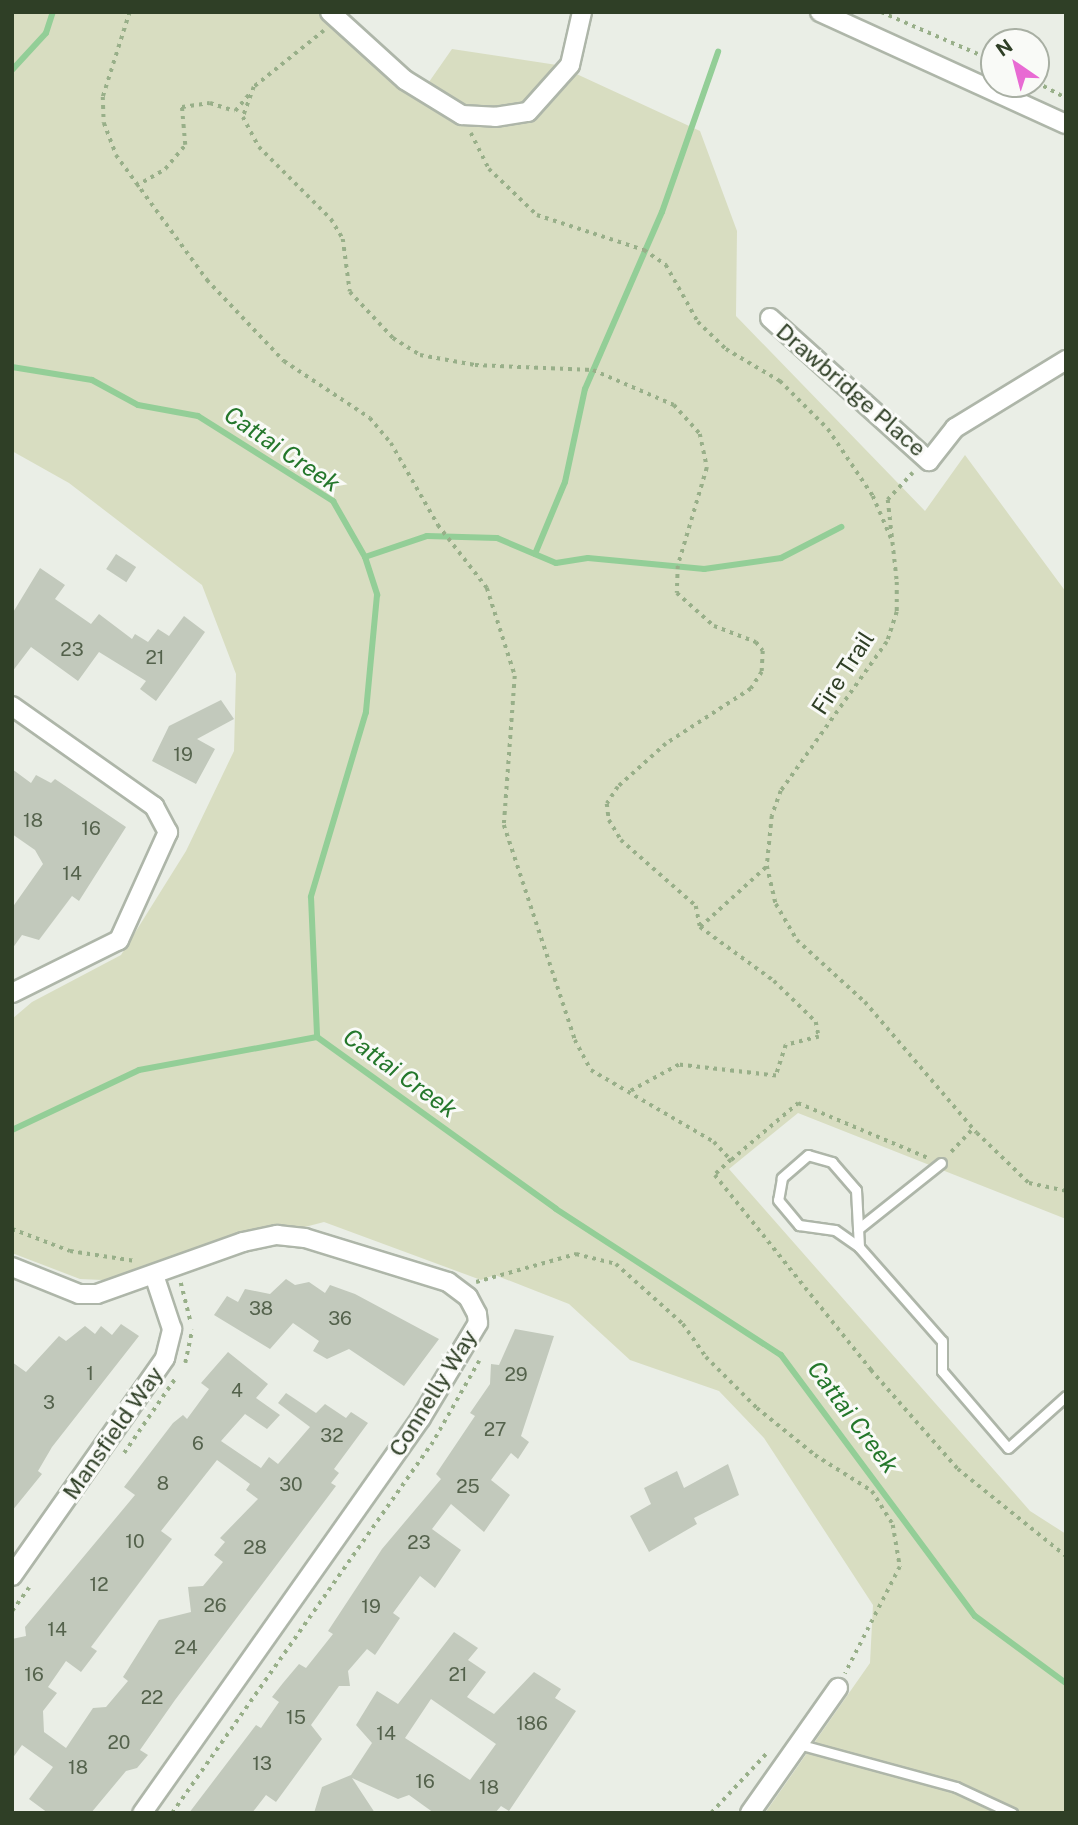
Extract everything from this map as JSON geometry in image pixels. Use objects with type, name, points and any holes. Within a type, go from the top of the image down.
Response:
[{"type":"street","points":[[333,17],[405,80],[462,115],[528,113],[570,65],[582,12]]},
{"type":"street","points":[[820,12],[1066,124]]},
{"type":"street","name":"Drawbridge Place","points":[[770,318],[929,461],[954,428],[1066,360]]},
{"type":"street","points":[[12,706],[154,806],[168,832],[119,940],[12,993]]},
{"type":"street","points":[[12,1268],[79,1294],[117,1291],[277,1235],[305,1238],[459,1288]]},
{"type":"street","name":"Mansfield Way","points":[[12,1576],[165,1358],[172,1329],[155,1278]]},
{"type":"street","name":"Connelly Way","points":[[142,1813],[421,1418],[478,1323],[474,1305],[459,1288]]},
{"type":"street","points":[[750,1813],[838,1688]]},
{"type":"lane","points":[[859,1247],[856,1190],[832,1162],[808,1155],[782,1178],[778,1200],[799,1225],[835,1230],[859,1247],[942,1341],[942,1371],[1008,1448],[1066,1396]]},
{"type":"lane","points":[[858,1229],[941,1163]]},
{"type":"lane","points":[[798,1744],[956,1787],[1012,1813]]},
{"type":"path","points":[[130,12],[109,65],[104,123],[136,186],[207,280],[284,361],[370,418],[391,443],[438,525],[487,588],[514,676],[504,825],[575,1040],[591,1070],[714,1142],[731,1160]]},
{"type":"path","points":[[881,12],[980,55]]},
{"type":"path","points":[[136,186],[165,169],[185,145],[182,107],[210,103],[235,111],[254,87],[333,17]]},
{"type":"path","points":[[254,87],[243,117],[258,146],[331,219],[343,239],[350,292],[393,338],[420,355],[475,365],[593,370],[674,405],[700,434],[706,468],[678,566],[677,593],[714,626],[756,642],[763,651],[762,672],[751,689],[666,744],[618,786],[607,804],[609,820],[621,840],[696,906],[699,927],[774,981],[816,1022],[819,1037],[786,1045],[776,1076],[679,1065],[629,1092]]},
{"type":"path","points":[[1050,89],[1066,98]]},
{"type":"path","points":[[462,115],[489,169],[537,215],[644,250],[667,265],[698,322],[726,349],[780,381],[828,429],[873,496],[893,543]]},
{"type":"path","name":"Fire Trail","points":[[929,461],[895,487],[888,500],[897,612],[887,642],[780,791],[772,816],[768,866],[776,904],[797,940],[865,1002],[973,1129],[1030,1183],[1066,1191]]},
{"type":"path","points":[[699,927],[768,866]]},
{"type":"path","points":[[973,1129],[941,1163],[798,1104],[715,1175],[871,1370],[958,1469],[1066,1556]]},
{"type":"path","points":[[12,1229],[70,1251],[112,1256]]},
{"type":"path","points":[[459,1288],[526,1264],[576,1254],[616,1264],[684,1324],[706,1357],[757,1408],[815,1455],[872,1491],[893,1525],[900,1567],[838,1688]]},
{"type":"green space","points":[[12,12],[319,12],[422,92],[452,49],[557,65],[700,131],[737,231],[736,316],[925,511],[965,455],[1066,592],[1066,1219],[798,1113],[729,1169],[1030,1511],[1066,1534],[1066,1813],[765,1813],[870,1663],[873,1605],[764,1438],[719,1391],[630,1360],[569,1304],[495,1275],[481,1280],[324,1222],[103,1280],[80,1279],[12,1253],[12,1019],[32,1002],[121,955],[186,851],[234,751],[236,674],[202,585],[69,483],[12,451]]},
{"type":"building","points":[[116,554],[136,567],[126,582],[106,569]]},
{"type":"building","points":[[40,568],[65,585],[55,599],[91,624],[99,614],[132,639],[135,634],[148,642],[158,629],[169,636],[184,616],[205,632],[156,701],[140,689],[146,681],[99,652],[78,681],[31,647],[12,672],[12,614]]},
{"type":"building","points":[[221,700],[234,719],[197,739],[215,749],[196,784],[152,761],[169,726]]},
{"type":"building","points":[[12,769],[31,783],[36,775],[51,783],[55,779],[126,827],[79,901],[72,896],[39,940],[22,935],[12,949],[12,908],[43,864],[35,850],[12,834]]},
{"type":"building","points":[[286,1279],[295,1285],[309,1282],[325,1293],[330,1285],[355,1294],[439,1339],[404,1386],[349,1349],[327,1359],[313,1351],[319,1341],[293,1323],[270,1349],[214,1315],[227,1296],[238,1302],[245,1289],[270,1294]]},
{"type":"building","points":[[121,1324],[139,1336],[52,1447],[38,1471],[42,1474],[12,1511],[12,1362],[26,1372],[59,1336],[66,1341],[85,1326],[95,1334],[101,1326],[112,1335]]},
{"type":"building","points":[[515,1329],[554,1336],[521,1436],[529,1442],[518,1459],[511,1453],[491,1480],[510,1495],[484,1532],[451,1504],[432,1529],[461,1550],[435,1588],[420,1576],[393,1613],[400,1618],[375,1655],[367,1649],[348,1671],[350,1686],[339,1686],[311,1725],[322,1739],[276,1802],[266,1795],[252,1813],[189,1813],[256,1725],[261,1728],[279,1702],[272,1697],[283,1683],[299,1664],[306,1668],[333,1634],[328,1631],[382,1549],[441,1479],[436,1474],[475,1416],[470,1413],[490,1384],[491,1364],[499,1365]]},
{"type":"building","points":[[228,1352],[268,1384],[256,1398],[280,1415],[267,1429],[245,1414],[221,1441],[261,1468],[269,1457],[278,1464],[310,1427],[278,1403],[286,1393],[316,1413],[325,1404],[346,1418],[351,1412],[368,1423],[334,1469],[339,1473],[331,1483],[336,1486],[140,1750],[148,1755],[137,1768],[126,1771],[91,1813],[48,1813],[29,1799],[53,1767],[22,1745],[12,1759],[12,1639],[26,1636],[25,1627],[135,1495],[124,1487],[173,1423],[183,1415],[187,1419],[209,1389],[201,1383]],"holes":[[[217,1460],[250,1484],[246,1490],[258,1499],[220,1538],[225,1542],[214,1555],[223,1562],[203,1586],[188,1587],[191,1612],[159,1620],[123,1677],[128,1681],[106,1707],[93,1708],[66,1748],[44,1732],[43,1711],[57,1693],[48,1687],[66,1661],[81,1672],[97,1651],[91,1647],[172,1539],[161,1531]]]},
{"type":"building","points":[[728,1464],[739,1495],[694,1518],[697,1524],[649,1552],[630,1516],[651,1504],[644,1488],[677,1471],[684,1488]]},
{"type":"building","points":[[454,1632],[478,1648],[468,1660],[486,1672],[467,1697],[494,1714],[534,1672],[561,1689],[555,1698],[576,1711],[509,1811],[501,1806],[495,1813],[434,1813],[409,1795],[398,1799],[352,1778],[375,1813],[314,1813],[322,1787],[351,1775],[372,1743],[356,1725],[377,1691],[398,1704]],"holes":[[[431,1699],[496,1744],[470,1780],[405,1738]]]},
{"type":"waterway","name":"Cattai Creek","points":[[12,70],[46,33],[53,12]]},
{"type":"waterway","points":[[535,554],[565,482],[585,389],[662,212],[718,52]]},
{"type":"waterway","name":"Cattai Creek","points":[[12,367],[92,380],[138,405],[198,416],[333,501],[365,557],[377,595],[366,712],[311,897],[317,1037],[556,1209],[781,1355],[975,1616],[1066,1683]]},
{"type":"waterway","points":[[365,557],[427,536],[497,538],[556,563],[588,558],[704,569],[781,558],[841,527]]},
{"type":"waterway","points":[[12,1130],[139,1070],[317,1037]]}]
